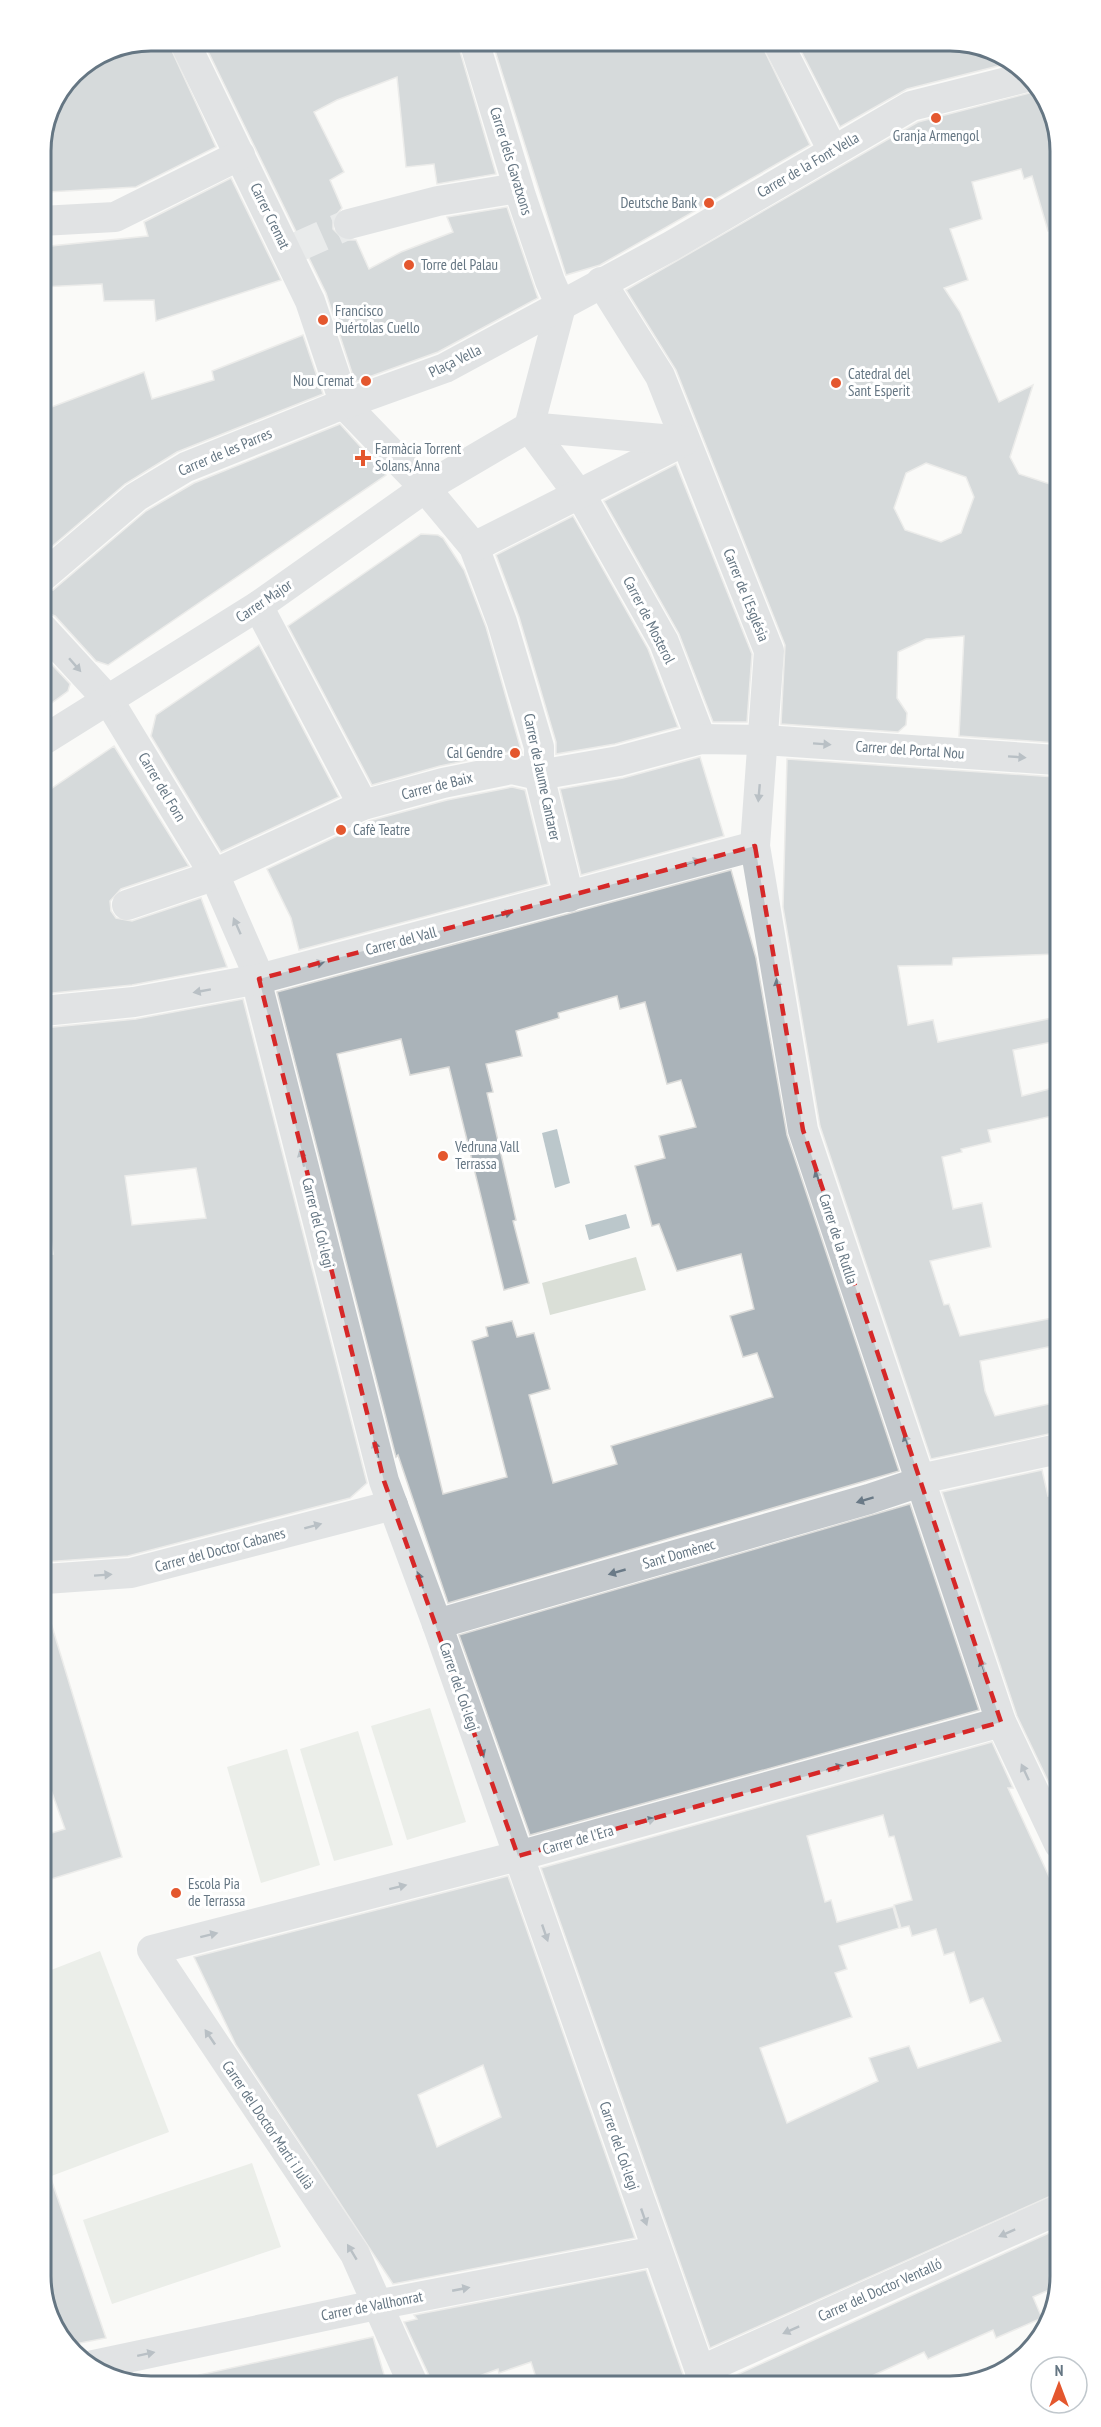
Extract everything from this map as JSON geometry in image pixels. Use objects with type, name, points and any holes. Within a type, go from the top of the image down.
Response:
[{"type":"street","name":"Carrer Cremat","points":[[189,51],[240,155],[291,249],[310,301],[340,403]]},
{"type":"street","name":"Carrer dels Gavatxons","points":[[477,51],[518,188],[555,293]]},
{"type":"street","points":[[782,51],[833,151]]},
{"type":"street","name":"Carrer de la Font Vella","points":[[601,282],[671,246],[911,106],[1019,79]]},
{"type":"street","points":[[51,220],[115,217],[240,155]]},
{"type":"street","points":[[349,224],[438,201],[518,188]]},
{"type":"street","points":[[601,282],[660,376],[687,448]]},
{"type":"street","name":"Plaça Vella","points":[[340,403],[445,368],[555,293],[601,282]]},
{"type":"street","points":[[555,293],[529,427],[582,500]]},
{"type":"street","points":[[340,403],[420,492],[474,547],[582,500],[687,448]]},
{"type":"street","name":"Carrer de les Parres","points":[[51,569],[136,497],[186,466],[340,403]]},
{"type":"street","points":[[420,492],[529,427],[687,448]]},
{"type":"street","name":"Carrer de l'Església","points":[[687,448],[769,651],[764,740]]},
{"type":"street","name":"Carrer Major","points":[[51,737],[111,713],[420,492]]},
{"type":"street","name":"Carrer de Mosterol","points":[[582,500],[664,642],[701,739]]},
{"type":"street","name":"Carrer de Jaume Cantarer","points":[[474,547],[502,622],[538,747],[539,776],[569,897]]},
{"type":"street","points":[[258,606],[363,805]]},
{"type":"street","name":"Carrer del Forn","points":[[51,639],[111,713],[214,874],[259,979]]},
{"type":"street","name":"Carrer de Baix","points":[[127,905],[214,874],[363,805],[443,783],[512,769],[539,776],[619,761],[701,739],[764,740]]},
{"type":"street","name":"Carrer del Portal Nou","points":[[764,740],[1050,760]]},
{"type":"street","name":"Carrer de la Rutlla","points":[[764,740],[754,846],[803,1130],[1001,1722],[1050,1818]]},
{"type":"street","name":"Carrer del Vall","points":[[51,1010],[134,1002],[259,979],[754,846]]},
{"type":"street","name":"Carrer del Col·legi","points":[[259,979],[260,995],[384,1481],[439,1629],[702,2376]]},
{"type":"street","name":"Sant Domènec","points":[[439,1629],[920,1482],[925,1478],[1050,1451]]},
{"type":"street","name":"Carrer del Doctor Cabanes","points":[[51,1579],[131,1574],[393,1505]]},
{"type":"street","name":"Carrer de l'Era","points":[[152,1950],[518,1856],[1001,1722]]},
{"type":"street","name":"Carrer del Doctor Martí i Julià","points":[[152,1950],[355,2254],[409,2376]]},
{"type":"street","name":"Carrer del Doctor Ventalló","points":[[704,2376],[1050,2214]]},
{"type":"street","name":"Carrer de Vallhonrat","points":[[102,2363],[376,2305],[656,2251]]},
{"type":"highlighted area","points":[[755,846],[803,1130],[1001,1722],[518,1856],[384,1481],[259,979]]},
{"type":"shaded area","points":[[557,1129],[570,1183],[555,1188],[542,1133]]},
{"type":"shaded area","points":[[626,1214],[630,1228],[589,1240],[585,1225]]},
{"type":"shaded area","points":[[636,1257],[646,1290],[550,1315],[542,1283]]},
{"type":"shaded area","points":[[430,1708],[466,1822],[407,1840],[371,1726]]},
{"type":"shaded area","points":[[358,1731],[393,1845],[334,1861],[300,1749]]},
{"type":"shaded area","points":[[287,1749],[320,1865],[261,1883],[227,1767]]},
{"type":"shaded area","points":[[100,1951],[169,2132],[51,2176],[51,1970]]},
{"type":"shaded area","points":[[252,2163],[281,2247],[112,2304],[83,2220]]},
{"type":"building","points":[[172,51],[216,147],[136,187],[51,192],[51,144],[54,125],[61,107],[72,90],[101,64],[131,53]]},
{"type":"building","points":[[208,51],[460,51],[496,174],[437,184],[434,164],[406,167],[397,77],[337,100],[314,112],[344,172],[330,180],[342,208],[333,219],[333,229],[344,240],[356,240],[369,269],[401,252],[453,232],[447,217],[507,207],[538,298],[438,352],[355,382],[326,293]]},
{"type":"building","points":[[495,51],[765,51],[810,145],[600,265],[566,275]]},
{"type":"building","points":[[801,51],[957,51],[976,54],[1002,65],[907,89],[840,127]]},
{"type":"building","points":[[1031,93],[1045,119],[1049,138],[1050,231],[1048,231],[1032,176],[1024,179],[1021,169],[972,182],[982,219],[950,229],[968,280],[944,288],[960,312],[999,402],[1033,385],[1010,457],[1019,474],[1050,484],[1050,743],[959,736],[964,636],[926,639],[898,652],[897,698],[907,713],[906,725],[898,732],[781,724],[785,645],[676,370],[626,290],[918,122]],"holes":[[[926,463],[966,477],[974,497],[961,533],[941,542],[905,530],[894,508],[906,473]]]},
{"type":"building","points":[[231,178],[281,280],[156,321],[154,300],[104,301],[102,284],[51,287],[51,246],[148,236],[144,222]]},
{"type":"building","points":[[303,335],[323,394],[177,452],[125,484],[51,547],[51,407],[144,372],[152,399],[214,380],[212,371]]},
{"type":"building","points":[[340,424],[386,475],[108,665],[96,661],[55,616],[51,614],[51,591],[146,511],[194,483]]},
{"type":"building","points":[[676,464],[752,654],[747,722],[713,722],[679,634],[604,501]]},
{"type":"building","points":[[573,516],[648,649],[678,727],[615,744],[556,754],[556,742],[519,617],[496,555]]},
{"type":"building","points":[[421,534],[438,535],[443,538],[464,570],[486,627],[522,753],[509,752],[440,766],[372,785],[288,626]]},
{"type":"building","points":[[259,645],[339,797],[221,852],[151,736],[156,715]]},
{"type":"building","points":[[51,664],[70,684],[68,691],[51,703]]},
{"type":"building","points":[[114,746],[189,866],[121,889],[110,901],[111,911],[116,918],[132,921],[201,898],[227,967],[132,985],[51,993],[51,789]]},
{"type":"building","points":[[700,757],[724,836],[581,875],[560,789],[623,778]]},
{"type":"building","points":[[787,759],[1050,777],[1050,954],[953,958],[952,965],[898,966],[908,1025],[933,1020],[938,1042],[1050,1018],[1050,1042],[1013,1050],[1022,1096],[1050,1089],[1050,1117],[988,1130],[991,1142],[961,1149],[962,1152],[942,1157],[953,1209],[982,1203],[991,1247],[930,1261],[944,1305],[949,1304],[960,1336],[1050,1319],[1050,1347],[980,1361],[985,1391],[995,1416],[1050,1404],[1050,1434],[931,1459],[820,1126],[783,907]]},
{"type":"building","points":[[512,787],[525,790],[548,884],[299,950],[291,918],[267,869],[369,821],[447,800]]},
{"type":"building","points":[[731,870],[756,958],[787,1135],[899,1471],[448,1603],[398,1455],[396,1457],[277,992]],"holes":[[[617,996],[620,1009],[645,1002],[667,1084],[681,1080],[696,1127],[659,1136],[665,1158],[635,1166],[652,1226],[659,1224],[677,1271],[741,1254],[754,1309],[730,1316],[743,1357],[757,1353],[773,1397],[611,1446],[617,1464],[553,1483],[529,1395],[550,1389],[534,1333],[517,1337],[512,1321],[486,1327],[488,1336],[472,1341],[507,1477],[443,1494],[337,1054],[401,1039],[410,1075],[449,1067],[504,1290],[529,1283],[513,1221],[516,1220],[487,1093],[493,1092],[486,1064],[522,1056],[516,1031],[559,1018],[558,1013]]]},
{"type":"building","points":[[243,999],[367,1483],[350,1498],[128,1556],[51,1562],[51,1254],[53,1254],[51,1239],[51,1027],[136,1019]],"holes":[[[196,1168],[206,1218],[132,1225],[125,1176]]]},
{"type":"building","points":[[1042,1470],[1048,1496],[1050,1496],[1050,1783],[1017,1716],[942,1492]]},
{"type":"building","points":[[910,1504],[979,1710],[530,1835],[459,1635]]},
{"type":"building","points":[[51,1623],[122,1857],[51,1879],[51,1833],[65,1829],[51,1790]]},
{"type":"building","points":[[992,1742],[1013,1788],[1008,1788],[1050,1879],[1050,2196],[710,2348],[541,1868]],"holes":[[[883,1815],[889,1837],[894,1836],[912,1900],[894,1905],[901,1928],[909,1926],[912,1936],[936,1929],[944,1955],[954,1952],[970,2003],[983,1998],[1001,2041],[918,2068],[909,2046],[869,2058],[878,2081],[787,2123],[760,2048],[852,2017],[835,1973],[847,1969],[839,1946],[899,1928],[893,1907],[837,1922],[831,1900],[825,1902],[807,1836]]]},
{"type":"building","points":[[508,1876],[635,2238],[393,2284],[236,2045],[194,1957]],"holes":[[[483,2065],[501,2117],[437,2147],[418,2095]]]},
{"type":"building","points":[[51,2179],[106,2338],[77,2344],[68,2332],[56,2308],[51,2276]]},
{"type":"building","points":[[1050,2233],[1049,2290],[1033,2297],[1041,2319],[996,2338],[993,2330],[928,2359],[924,2352],[872,2376],[734,2376]]},
{"type":"building","points":[[646,2270],[684,2376],[535,2376],[531,2362],[499,2373],[498,2369],[479,2376],[429,2376],[404,2322],[417,2319],[414,2315]]},
{"type":"building","points":[[373,2337],[384,2376],[199,2376]]},
{"type":"tunnel","points":[[295,248],[349,224]]},
{"type":"place","name":"Granja Armengol","points":[[936,118]]},
{"type":"place","name":"Deutsche Bank","points":[[709,203]]},
{"type":"place","name":"Torre del Palau","points":[[409,265]]},
{"type":"place","name":"Francisco Puértolas Cuello","points":[[323,320]]},
{"type":"place","name":"Nou Cremat","points":[[366,381]]},
{"type":"place","name":"Catedral del Sant Esperit","points":[[836,383]]},
{"type":"place","name":"Farmàcia Torrent Solans, Anna","points":[[363,458]]},
{"type":"place","name":"Cal Gendre","points":[[515,753]]},
{"type":"place","name":"Cafè Teatre","points":[[341,830]]},
{"type":"place","name":"Vedruna Vall Terrassa","points":[[443,1156]]},
{"type":"place","name":"Escola Pia de Terrassa","points":[[176,1893]]}]
